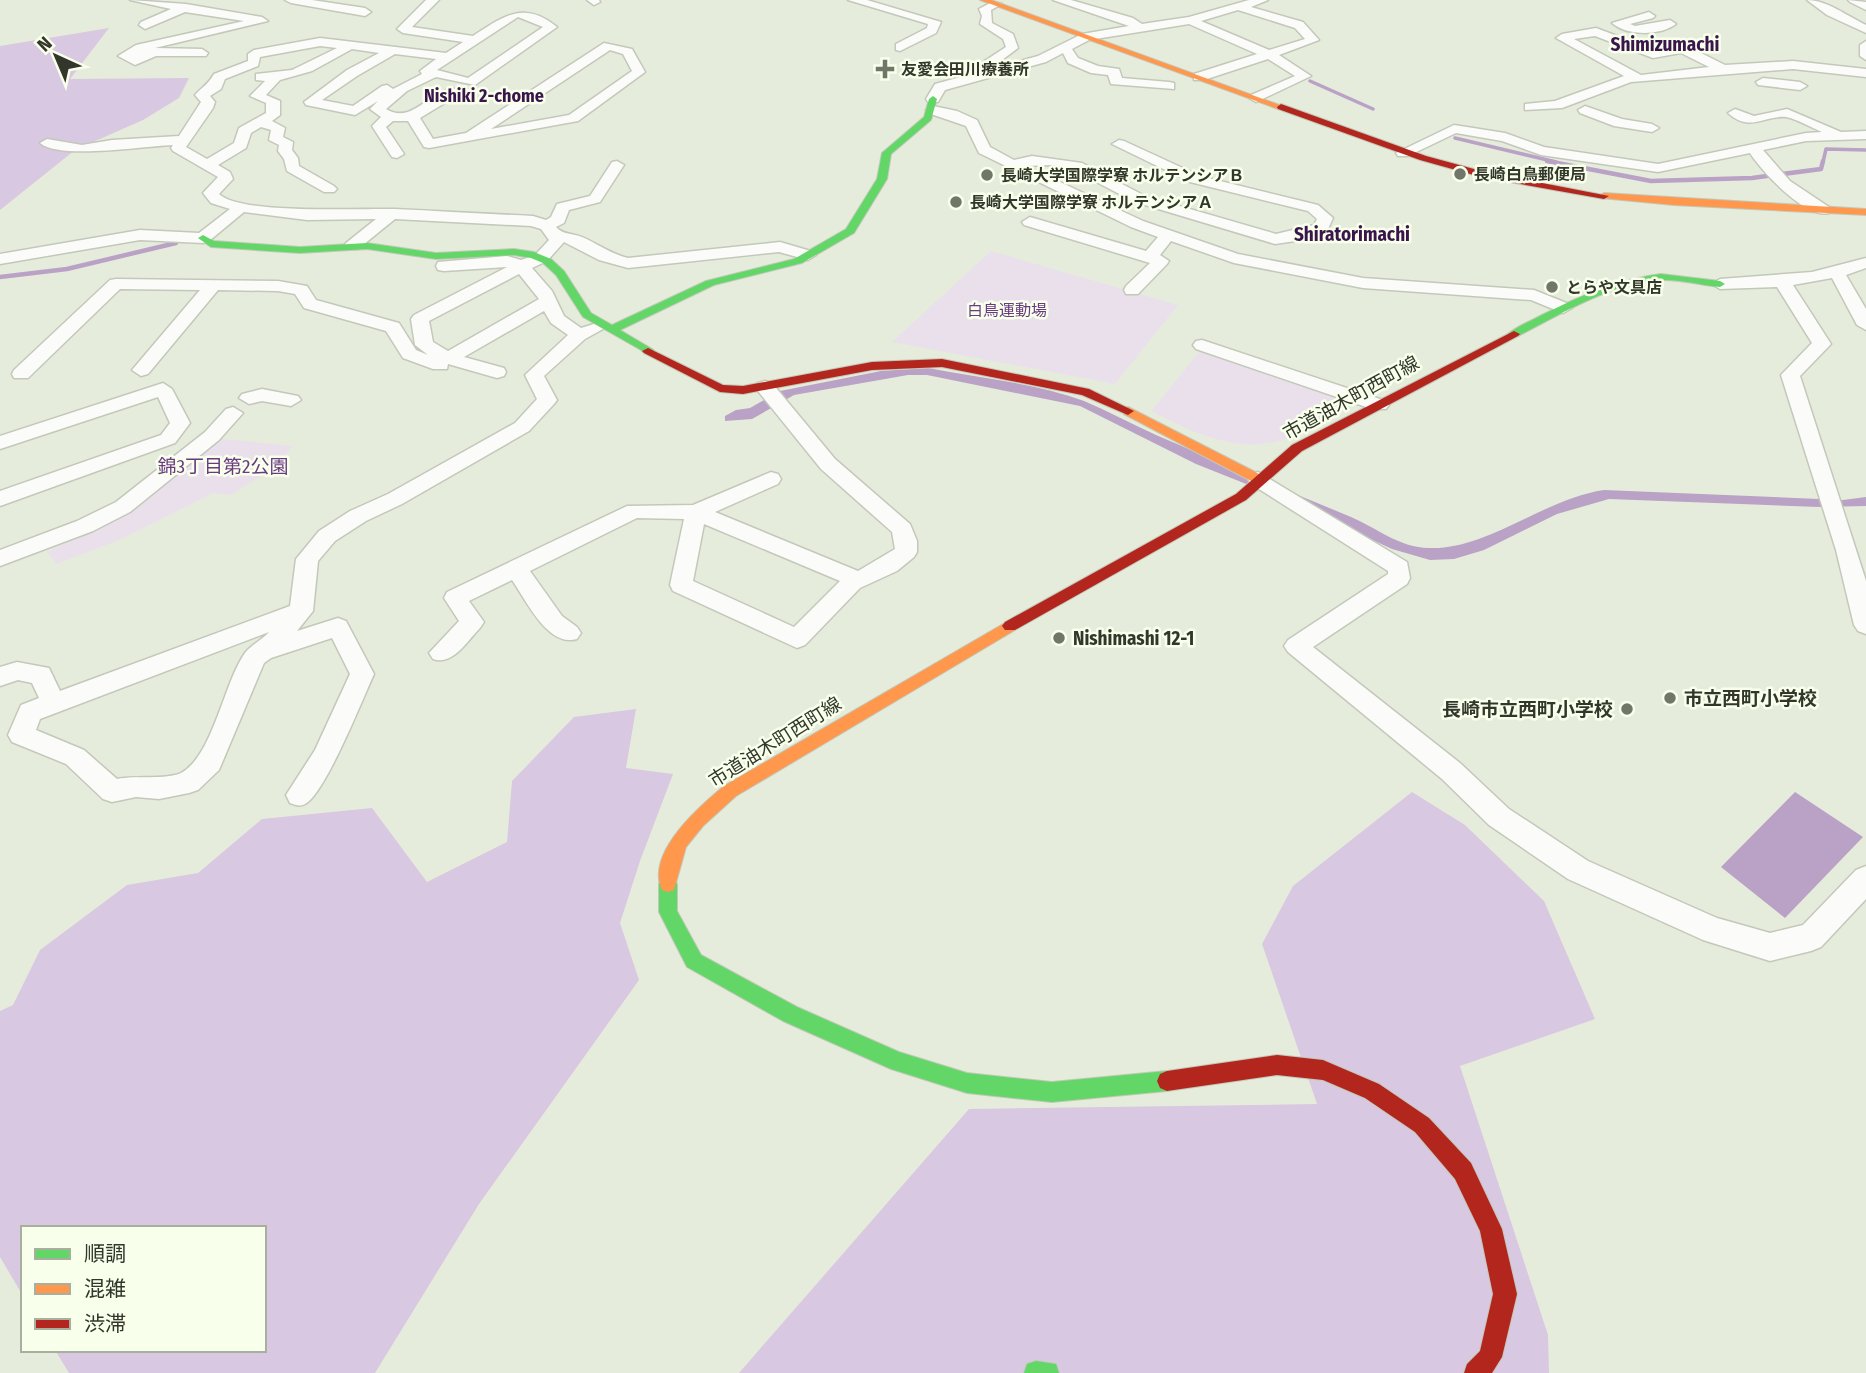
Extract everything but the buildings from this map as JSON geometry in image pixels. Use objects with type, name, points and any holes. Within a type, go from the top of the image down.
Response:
[{"type":"street","points":[[136,0],[262,21],[140,48],[124,56],[135,61],[154,52],[202,53]]},
{"type":"street","points":[[145,25],[202,0]]},
{"type":"street","points":[[291,0],[335,3],[365,12]]},
{"type":"street","points":[[433,0],[403,29],[477,40]]},
{"type":"street","points":[[854,0],[935,22],[932,30],[900,47]]},
{"type":"street","points":[[1059,0],[1129,21],[1140,29]]},
{"type":"street","points":[[21,374],[116,284],[278,286],[301,290],[310,304],[393,327],[409,354],[436,365],[516,373],[579,335],[607,327],[710,283],[776,268],[808,256],[850,231],[882,178],[887,153],[928,118],[940,87],[1042,59],[1086,37],[1190,20],[1262,0]]},
{"type":"street","points":[[1813,0],[1830,13],[1866,29]]},
{"type":"street","points":[[1854,0],[1866,7]]},
{"type":"street","points":[[980,77],[986,64],[1012,48],[1009,37],[986,24],[988,16],[985,9],[990,2],[1404,153],[1493,177],[1645,201],[1866,212]]},
{"type":"street","points":[[1199,77],[1313,40],[1299,25],[1240,7]]},
{"type":"street","points":[[393,50],[352,73],[311,103],[355,111],[384,90],[430,72],[470,82],[551,27],[524,13],[515,14],[430,72],[402,88],[377,109],[390,117],[412,117],[453,92]]},
{"type":"street","points":[[1649,16],[1618,23],[1634,30],[1670,24]]},
{"type":"street","points":[[1190,20],[1270,55],[1305,76],[1256,98]]},
{"type":"street","points":[[1660,92],[1563,38],[1596,32],[1653,54],[1683,49],[1724,69]]},
{"type":"street","points":[[451,57],[320,42],[254,54],[254,63],[219,77],[216,86],[202,95],[208,102],[206,108],[178,148],[225,175],[226,179],[211,193],[216,200],[242,206],[307,215],[391,214],[533,220],[605,257],[628,263],[748,248],[780,247],[808,256]]},
{"type":"street","points":[[225,74],[275,78],[309,67],[350,45]]},
{"type":"street","points":[[1866,45],[1866,56]]},
{"type":"street","points":[[412,117],[429,144],[573,118],[639,72],[628,52],[608,46],[472,135]]},
{"type":"street","points":[[1065,49],[1070,52],[1072,60],[1096,70],[1114,72],[1116,81],[1169,86]]},
{"type":"street","points":[[1530,107],[1557,105],[1635,78],[1793,65],[1866,73]]},
{"type":"street","points":[[1756,67],[1757,83],[1800,86]]},
{"type":"street","points":[[207,165],[241,145],[244,131],[273,115],[273,101],[257,96],[275,78]]},
{"type":"street","points":[[933,104],[972,123],[984,150],[1013,165],[1167,235],[1234,258],[1287,270],[1410,288],[1534,295],[1563,308]]},
{"type":"street","points":[[1585,110],[1619,123],[1652,128]]},
{"type":"street","points":[[1735,113],[1753,120],[1787,113],[1844,136]]},
{"type":"street","points":[[390,117],[380,126],[397,154]]},
{"type":"street","points":[[260,122],[278,128],[276,140],[286,142],[285,151],[291,158],[292,168],[328,189]]},
{"type":"street","points":[[1404,153],[1454,129],[1507,132],[1541,150],[1658,168],[1806,137],[1866,135]]},
{"type":"street","points":[[47,143],[82,149],[112,144],[182,140]]},
{"type":"street","points":[[1013,165],[1031,160],[1077,166],[1140,200],[1275,239],[1302,235],[1321,228],[1325,218],[1313,208],[1195,179],[1119,144]]},
{"type":"street","points":[[1755,149],[1765,166],[1783,186],[1824,210]]},
{"type":"street","points":[[550,231],[558,220],[562,207],[595,199],[617,165]]},
{"type":"street","points":[[203,238],[242,206]]},
{"type":"street","points":[[1071,234],[1091,212],[1101,207]]},
{"type":"street","points":[[352,246],[391,214]]},
{"type":"street","points":[[1030,222],[1161,261],[1132,290]]},
{"type":"street","points":[[301,611],[30,712],[21,735],[75,757],[112,791],[136,786],[159,788],[189,782],[210,762],[254,658],[272,644],[301,611],[307,559],[327,536],[358,516],[395,499],[522,427],[547,400],[516,373],[448,358],[424,345],[420,319],[521,265],[541,258],[558,240],[550,231]]},
{"type":"street","points":[[0,259],[112,237],[140,235],[203,238],[211,244],[300,250],[367,246],[436,256],[514,252],[541,258],[560,273],[587,315],[720,388],[743,390],[765,387],[872,366],[942,363],[1085,392],[1114,404],[1258,479],[1399,568],[1399,578],[1296,646],[1451,771],[1499,817],[1578,870],[1713,930],[1770,947],[1811,936],[1866,878]]},
{"type":"street","points":[[1150,257],[1167,235]]},
{"type":"street","points":[[444,266],[508,261],[521,265],[544,291],[557,319],[579,335]]},
{"type":"street","points":[[1720,284],[1783,283],[1837,274],[1866,262]]},
{"type":"street","points":[[1837,274],[1861,321],[1866,325]]},
{"type":"street","name":"市道油木町西町線","points":[[1476,1373],[1490,1357],[1505,1294],[1491,1229],[1463,1171],[1422,1125],[1372,1091],[1323,1070],[1277,1065],[1163,1082],[1052,1091],[967,1083],[898,1062],[790,1014],[733,985],[694,961],[668,912],[668,863],[690,826],[730,790],[1064,594],[1241,497],[1258,479],[1297,448],[1563,308],[1637,281],[1660,277],[1720,284]]},
{"type":"street","points":[[1783,283],[1822,344],[1790,375],[1856,548],[1866,625]]},
{"type":"street","points":[[141,370],[214,285]]},
{"type":"street","points":[[448,358],[549,301]]},
{"type":"street","points":[[1202,345],[1379,405]]},
{"type":"street","points":[[441,653],[472,622],[455,598],[634,511],[696,512],[859,580],[889,565],[906,552],[902,530],[828,464],[765,387]]},
{"type":"street","points":[[0,443],[163,389],[180,424],[168,439],[159,443],[0,499]]},
{"type":"street","points":[[249,398],[262,395],[291,400]]},
{"type":"street","points":[[0,558],[85,526],[123,507],[212,436],[233,413]]},
{"type":"street","points":[[696,512],[771,479]]},
{"type":"street","points":[[696,512],[681,585],[797,639],[855,579]]},
{"type":"street","points":[[516,568],[554,622],[569,633]]},
{"type":"street","points":[[262,651],[338,626],[362,674],[325,755],[299,795]]},
{"type":"street","points":[[0,677],[17,671],[40,675],[54,703]]},
{"type":"street","points":[[1035,1373],[1047,1373]]},
{"type":"green space","name":"白鳥運動場","points":[[991,251],[1178,305],[1115,384],[892,342]]},
{"type":"green space","points":[[1201,350],[1352,401],[1302,432],[1268,443],[1233,443],[1200,434],[1151,411]]},
{"type":"green space","name":"錦3丁目第2公園","points":[[214,438],[293,446],[279,464],[231,495],[213,493],[119,540],[57,564],[47,552],[106,523]]},
{"type":"shaded area","points":[[109,28],[70,79],[189,78],[179,98],[143,120],[75,150],[0,210],[0,46]]},
{"type":"shaded area","points":[[928,368],[1027,385],[1084,401],[1156,435],[1351,517],[1398,541],[1418,547],[1451,546],[1473,541],[1559,503],[1604,490],[1843,500],[1866,497],[1866,506],[1819,507],[1609,499],[1557,514],[1484,550],[1454,559],[1430,560],[1392,549],[1289,501],[1196,464],[1080,406],[927,375],[908,375],[794,395],[752,419],[725,421],[725,416],[736,410],[750,408],[780,391],[881,371]]},
{"type":"shaded area","points":[[636,709],[626,768],[673,774],[620,923],[639,980],[479,1204],[375,1373],[69,1373],[56,1352],[266,1352],[266,1226],[21,1226],[21,1293],[0,1257],[0,1011],[13,1005],[40,950],[127,885],[198,873],[262,819],[372,808],[427,882],[507,842],[512,781],[574,717]]},
{"type":"shaded area","points":[[1412,792],[1465,825],[1544,901],[1595,1019],[1460,1066],[1548,1335],[1549,1373],[739,1373],[969,1109],[1317,1104],[1262,944],[1293,886]]},
{"type":"shaded area","points":[[1795,792],[1863,837],[1785,918],[1721,867]]},
{"type":"waterway","points":[[1310,81],[1373,109]]},
{"type":"waterway","points":[[1455,138],[1556,162]]},
{"type":"waterway","points":[[1823,162],[1826,149],[1866,150]]},
{"type":"waterway","points":[[1547,161],[1651,181],[1752,178],[1821,169],[1823,161]]},
{"type":"waterway","points":[[0,277],[67,269],[176,243]]},
{"type":"traffic: fast","points":[[611,330],[710,283],[798,261],[850,231],[882,179],[887,153],[928,118],[933,99]]},
{"type":"traffic: fast","points":[[203,238],[211,244],[300,250],[367,246],[436,256],[514,252],[534,255],[547,261],[560,273],[587,315],[648,351]]},
{"type":"traffic: fast","points":[[1514,334],[1606,290],[1645,279],[1668,277],[1720,284]]},
{"type":"traffic: fast","points":[[668,884],[668,912],[694,961],[790,1014],[898,1062],[967,1083],[1052,1092],[1167,1081]]},
{"type":"traffic: fast","points":[[1036,1373],[1047,1373]]},
{"type":"traffic: slow","points":[[984,0],[1281,107]]},
{"type":"traffic: slow","points":[[1604,196],[1866,212]]},
{"type":"traffic: slow","points":[[1128,411],[1258,479]]},
{"type":"traffic: slow","points":[[668,884],[669,868],[679,842],[697,820],[730,791],[1010,626]]},
{"type":"traffic: jam","points":[[1281,107],[1423,158],[1484,175],[1604,196]]},
{"type":"traffic: jam","points":[[1010,626],[1241,497],[1297,448],[1514,334]]},
{"type":"traffic: jam","points":[[648,351],[720,388],[743,390],[872,366],[942,363],[1085,392],[1128,411]]},
{"type":"traffic: jam","points":[[1167,1081],[1277,1065],[1323,1070],[1372,1091],[1422,1125],[1463,1171],[1491,1229],[1505,1294],[1490,1357],[1476,1373]]},
{"type":"place","name":"友愛会田川療養所","points":[[885,69]]},
{"type":"place","name":"長崎白鳥郵便局","points":[[1460,174]]},
{"type":"place","name":"長崎大学国際学寮 ホルテンシアＢ","points":[[987,175]]},
{"type":"place","name":"長崎大学国際学寮 ホルテンシアＡ","points":[[956,202]]},
{"type":"place","name":"とらや文具店","points":[[1552,287]]},
{"type":"place","name":"Nishimashi 12-1","points":[[1059,638]]},
{"type":"place","name":"市立西町小学校","points":[[1670,698]]},
{"type":"place","name":"長崎市立西町小学校","points":[[1627,709]]},
{"type":"district","name":"Shimizumachi","points":[[1665,44]]},
{"type":"district","name":"Nishiki 2-chome","points":[[484,96]]},
{"type":"district","name":"Shiratorimachi","points":[[1352,234]]}]
